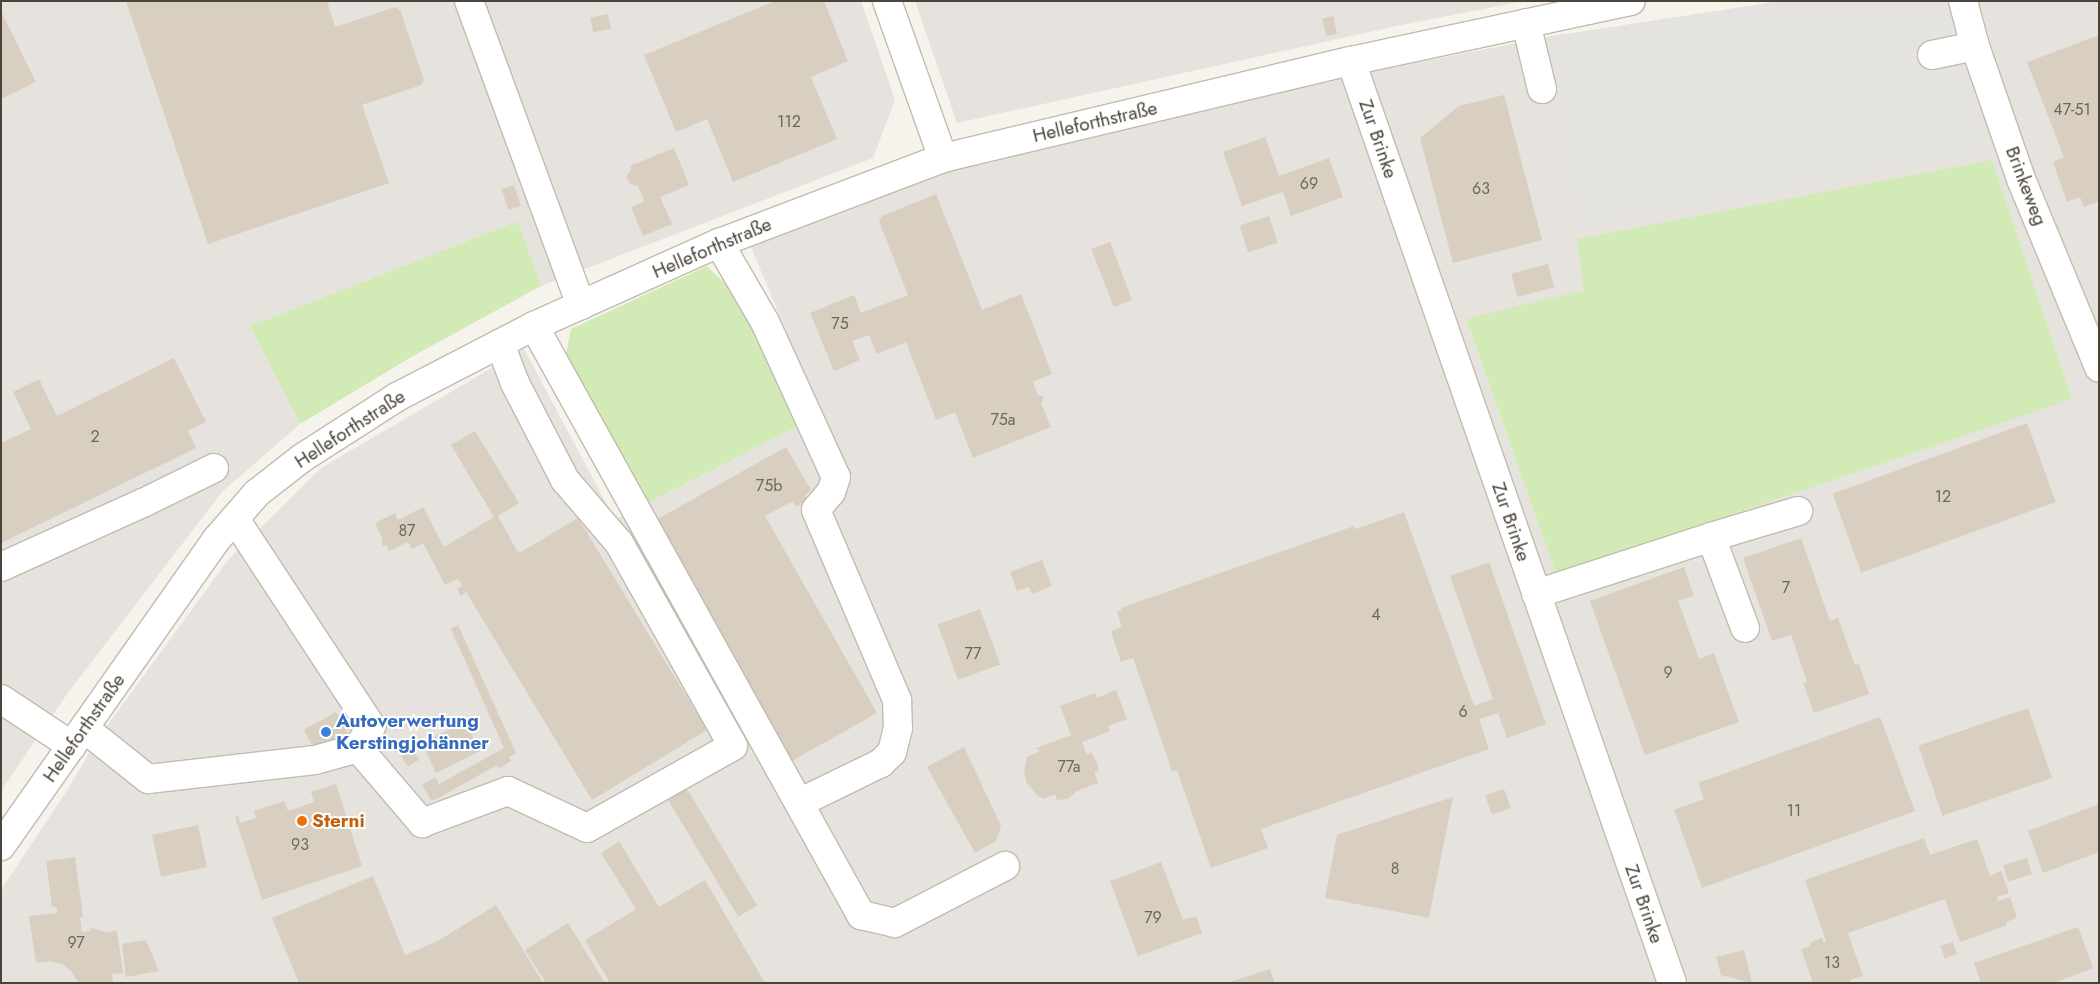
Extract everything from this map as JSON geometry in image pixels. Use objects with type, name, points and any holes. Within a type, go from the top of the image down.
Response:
[{"type":"street","points":[[470,1],[581,304]]},
{"type":"street","points":[[887,1],[943,158]]},
{"type":"street","name":"Helleforthstraße","points":[[1,846],[216,540],[257,493],[302,458],[397,397],[534,326],[719,243],[943,158],[1351,61],[1631,1]]},
{"type":"street","name":"Brinkeweg","points":[[1963,1],[1975,46],[2022,179],[2099,367]]},
{"type":"street","points":[[1526,23],[1542,89]]},
{"type":"street","points":[[1932,54],[1975,46]]},
{"type":"street","name":"Zur Brinke","points":[[1351,61],[1672,983]]},
{"type":"street","points":[[719,243],[764,322],[836,477],[831,492],[816,510],[897,700],[898,728],[892,752],[881,763],[798,803]]},
{"type":"street","points":[[534,326],[861,915],[895,923],[1005,866]]},
{"type":"street","points":[[358,748],[422,823],[508,791],[587,828],[733,746],[619,543],[565,480],[515,383],[500,344]]},
{"type":"street","points":[[1,568],[143,503],[214,468]]},
{"type":"street","points":[[1536,594],[1798,511]]},
{"type":"street","points":[[1,699],[78,737],[148,779],[315,760],[358,748],[372,726],[235,519]]},
{"type":"street","points":[[1711,538],[1745,628]]},
{"type":"shaded area","points":[[1,1],[861,1],[895,100],[873,158],[541,286],[518,221],[250,326],[300,424],[222,492],[67,694],[1,791]]},
{"type":"shaded area","points":[[915,1],[1525,1],[1401,25],[957,123]]},
{"type":"shaded area","points":[[1781,1],[2099,1],[2099,983],[1,983],[1,890],[68,789],[99,737],[228,560],[321,468],[524,349],[615,520],[821,414],[751,247],[969,164],[1344,77],[1547,37]],"holes":[[[1584,290],[1556,574],[1466,320]]]},
{"type":"shaded area","points":[[1781,1],[1946,1],[1991,152],[1575,230],[1547,37]]},
{"type":"green space","points":[[1992,160],[2072,399],[1556,574],[1466,319],[1584,290],[1577,239]]},
{"type":"green space","points":[[518,221],[541,286],[413,356],[300,424],[250,326]]},
{"type":"green space","points":[[707,266],[739,297],[804,423],[648,503],[566,354],[571,329]]},
{"type":"building","points":[[126,1],[327,1],[335,27],[395,7],[400,10],[424,80],[421,85],[362,105],[389,183],[208,244]]},
{"type":"building","points":[[775,1],[824,1],[848,61],[811,77],[837,139],[733,182],[707,119],[676,132],[644,55]]},
{"type":"building","points":[[1,11],[36,82],[1,99]]},
{"type":"building","points":[[608,14],[611,29],[593,32],[590,17]]},
{"type":"building","points":[[1333,16],[1337,34],[1326,36],[1322,18]]},
{"type":"building","points":[[2099,35],[2099,201],[2084,207],[2080,197],[2067,202],[2053,162],[2064,157],[2027,62]]},
{"type":"building","points":[[1504,95],[1542,240],[1453,263],[1420,138],[1459,106]]},
{"type":"building","points":[[1265,137],[1279,176],[1329,158],[1343,197],[1291,216],[1283,192],[1242,206],[1223,152]]},
{"type":"building","points":[[674,148],[689,185],[660,197],[672,224],[643,236],[631,207],[644,201],[638,186],[630,184],[626,177],[631,170],[630,166]]},
{"type":"building","points":[[514,185],[521,206],[508,210],[502,189]]},
{"type":"building","points":[[936,194],[982,310],[1021,294],[1052,374],[1033,382],[1038,395],[1044,397],[1041,403],[1051,427],[973,458],[955,412],[936,420],[906,342],[877,354],[869,335],[852,341],[860,360],[834,371],[810,313],[854,295],[861,313],[908,295],[879,221],[882,216]]},
{"type":"building","points":[[1269,216],[1278,243],[1248,252],[1240,226]]},
{"type":"building","points":[[1110,242],[1132,300],[1114,307],[1091,249]]},
{"type":"building","points":[[1548,264],[1554,287],[1518,297],[1511,274]]},
{"type":"building","points":[[174,358],[206,422],[188,431],[196,448],[1,543],[1,443],[31,429],[13,392],[39,379],[57,416]]},
{"type":"building","points":[[2027,423],[2056,502],[1861,573],[1832,494]]},
{"type":"building","points":[[475,431],[519,503],[498,516],[517,551],[521,552],[578,518],[707,730],[592,800],[466,592],[461,596],[457,589],[462,586],[458,579],[445,585],[423,543],[412,549],[408,542],[389,551],[386,545],[383,546],[381,541],[383,540],[375,523],[395,513],[398,520],[423,507],[444,547],[494,517],[451,445]]},
{"type":"building","points":[[786,447],[811,490],[805,495],[808,500],[796,507],[793,501],[765,516],[877,713],[790,762],[654,521]]},
{"type":"building","points":[[1404,512],[1474,706],[1493,699],[1450,576],[1489,562],[1546,724],[1507,738],[1498,713],[1479,719],[1489,749],[1261,829],[1268,848],[1211,868],[1177,770],[1172,771],[1133,658],[1121,662],[1111,631],[1122,627],[1117,612],[1122,610],[1121,608],[1354,526],[1355,529],[1359,528]]},
{"type":"building","points":[[1801,538],[1830,621],[1838,618],[1855,665],[1859,664],[1869,694],[1814,713],[1803,683],[1807,682],[1791,635],[1772,641],[1743,558]]},
{"type":"building","points":[[1042,560],[1052,586],[1032,594],[1029,587],[1017,591],[1010,572]]},
{"type":"building","points":[[1684,567],[1694,596],[1678,601],[1699,659],[1714,653],[1739,722],[1645,755],[1590,601]]},
{"type":"building","points":[[980,609],[1000,664],[958,680],[938,624]]},
{"type":"building","points":[[458,625],[516,753],[509,757],[511,761],[498,769],[497,765],[435,800],[431,800],[422,785],[435,777],[439,784],[504,748],[451,629]]},
{"type":"building","points":[[1116,690],[1127,719],[1108,726],[1110,731],[1082,742],[1087,755],[1091,752],[1098,765],[1098,772],[1094,771],[1098,783],[1077,791],[1068,799],[1057,800],[1055,794],[1043,799],[1037,795],[1026,782],[1024,771],[1027,757],[1039,752],[1038,749],[1034,749],[1071,735],[1060,706],[1095,693],[1097,698]]},
{"type":"building","points":[[2028,708],[2052,778],[1942,816],[1918,746]]},
{"type":"building","name":"Autoverwertung Kerstingjohänner","points":[[336,712],[348,734],[316,752],[304,730]]},
{"type":"building","points":[[1880,717],[1915,811],[1702,888],[1674,810],[1704,799],[1698,783]]},
{"type":"building","points":[[465,722],[480,751],[436,773],[419,738],[421,737],[423,742]]},
{"type":"building","points":[[411,747],[419,760],[408,767],[400,754]]},
{"type":"building","points":[[964,747],[1001,826],[996,841],[975,853],[927,767]]},
{"type":"building","points":[[683,782],[757,905],[738,917],[664,793]]},
{"type":"building","points":[[336,784],[362,866],[262,900],[235,817],[238,816],[240,823],[256,818],[254,811],[284,801],[288,811],[314,802],[311,792]]},
{"type":"building","points":[[1504,789],[1511,808],[1492,815],[1485,796]]},
{"type":"building","points":[[1453,797],[1429,918],[1325,898],[1337,835]]},
{"type":"building","points":[[2099,804],[2099,852],[2043,873],[2028,831]]},
{"type":"building","points":[[198,825],[207,867],[161,877],[152,835]]},
{"type":"building","points":[[1924,838],[1930,855],[1977,839],[1990,876],[2001,871],[2009,893],[1997,897],[1998,901],[2010,897],[2017,918],[2006,922],[2007,925],[1960,942],[1945,899],[1848,933],[1863,976],[1850,980],[1850,983],[1813,983],[1801,949],[1811,946],[1809,943],[1822,938],[1823,942],[1826,941],[1805,880]]},
{"type":"building","points":[[619,841],[659,907],[705,880],[765,983],[610,983],[585,940],[636,909],[601,853]]},
{"type":"building","points":[[75,857],[83,917],[80,917],[82,932],[90,931],[91,928],[105,932],[117,931],[123,973],[112,974],[113,983],[78,983],[72,972],[62,964],[51,961],[36,963],[29,916],[57,913],[57,907],[52,907],[46,861]]},
{"type":"building","points":[[2027,858],[2032,874],[2008,882],[2003,865]]},
{"type":"building","points":[[1161,862],[1183,920],[1196,916],[1202,933],[1138,956],[1110,881]]},
{"type":"building","points":[[373,876],[405,955],[438,941],[496,905],[543,983],[299,983],[272,918]]},
{"type":"building","points":[[568,923],[605,983],[546,983],[525,950]]},
{"type":"building","points":[[2078,927],[2093,968],[2054,983],[1981,983],[1974,963]]},
{"type":"building","points":[[146,940],[159,971],[126,977],[122,944]]},
{"type":"building","points":[[1953,942],[1957,954],[1945,958],[1941,946]]},
{"type":"building","points":[[1744,950],[1752,983],[1721,975],[1716,957]]},
{"type":"building","points":[[1270,969],[1275,983],[1230,983],[1230,982]]},
{"type":"place","name":"Autoverwertung Kerstingjohänner","points":[[326,732]]},
{"type":"place","name":"Sterni","points":[[302,821]]}]
